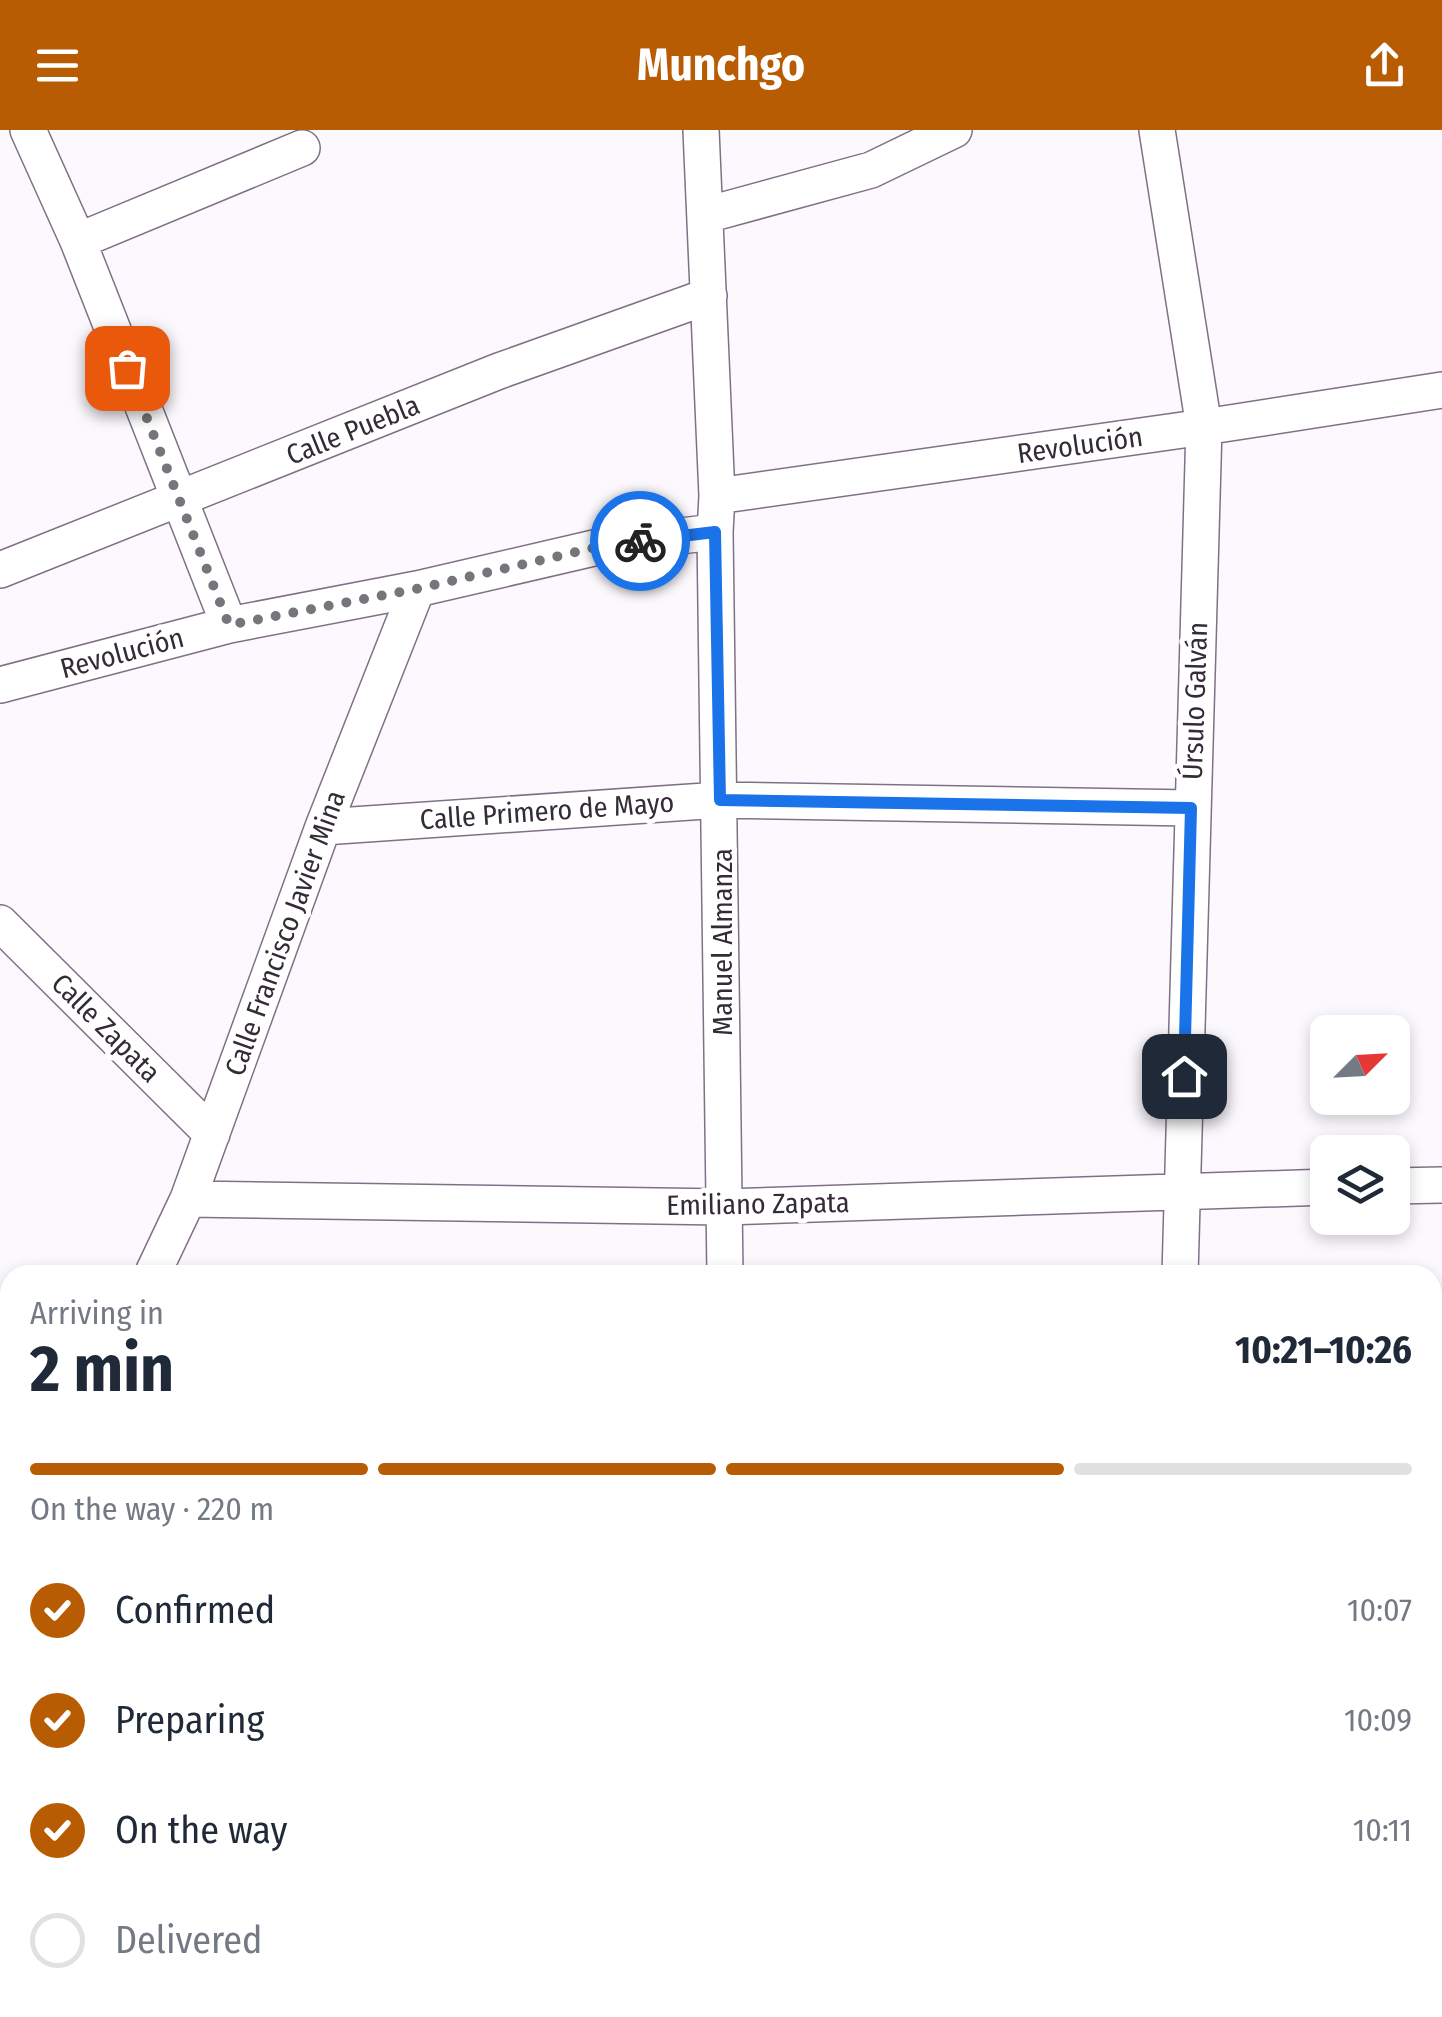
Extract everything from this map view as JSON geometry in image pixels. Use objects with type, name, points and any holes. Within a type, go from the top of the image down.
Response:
[{"type":"street","points":[[28,130],[78,241],[229,625]]},
{"type":"street","name":"Manuel Almanza","points":[[701,130],[717,496],[725,1265]]},
{"type":"street","points":[[706,215],[871,170],[954,130]]},
{"type":"street","name":"Úrsulo Galván","points":[[1162,132],[1204,428],[1180,1265]]},
{"type":"street","points":[[78,241],[302,148]]},
{"type":"street","name":"Calle Puebla","points":[[0,570],[499,371],[709,296]]},
{"type":"street","name":"Revolución","points":[[717,496],[1204,428],[1442,390]]},
{"type":"street","name":"Revolución","points":[[0,685],[229,625],[416,589],[611,544],[715,532]]},
{"type":"street","name":"Calle Francisco Javier Mina","points":[[157,1265],[188,1199],[323,827],[416,589]]},
{"type":"street","name":"Calle Primero de Mayo","points":[[323,827],[720,800],[1191,808]]},
{"type":"street","name":"Calle Zapata","points":[[0,923],[212,1134]]},
{"type":"street","points":[[1410,1186],[1442,1185]]},
{"type":"street","name":"Emiliano Zapata","points":[[188,1199],[724,1207],[1310,1187]]},
{"type":"way so far","points":[[127,368],[229,625],[640,541]]},
{"type":"route","points":[[640,541],[715,532],[720,800],[1191,808],[1184,1076]]}]
